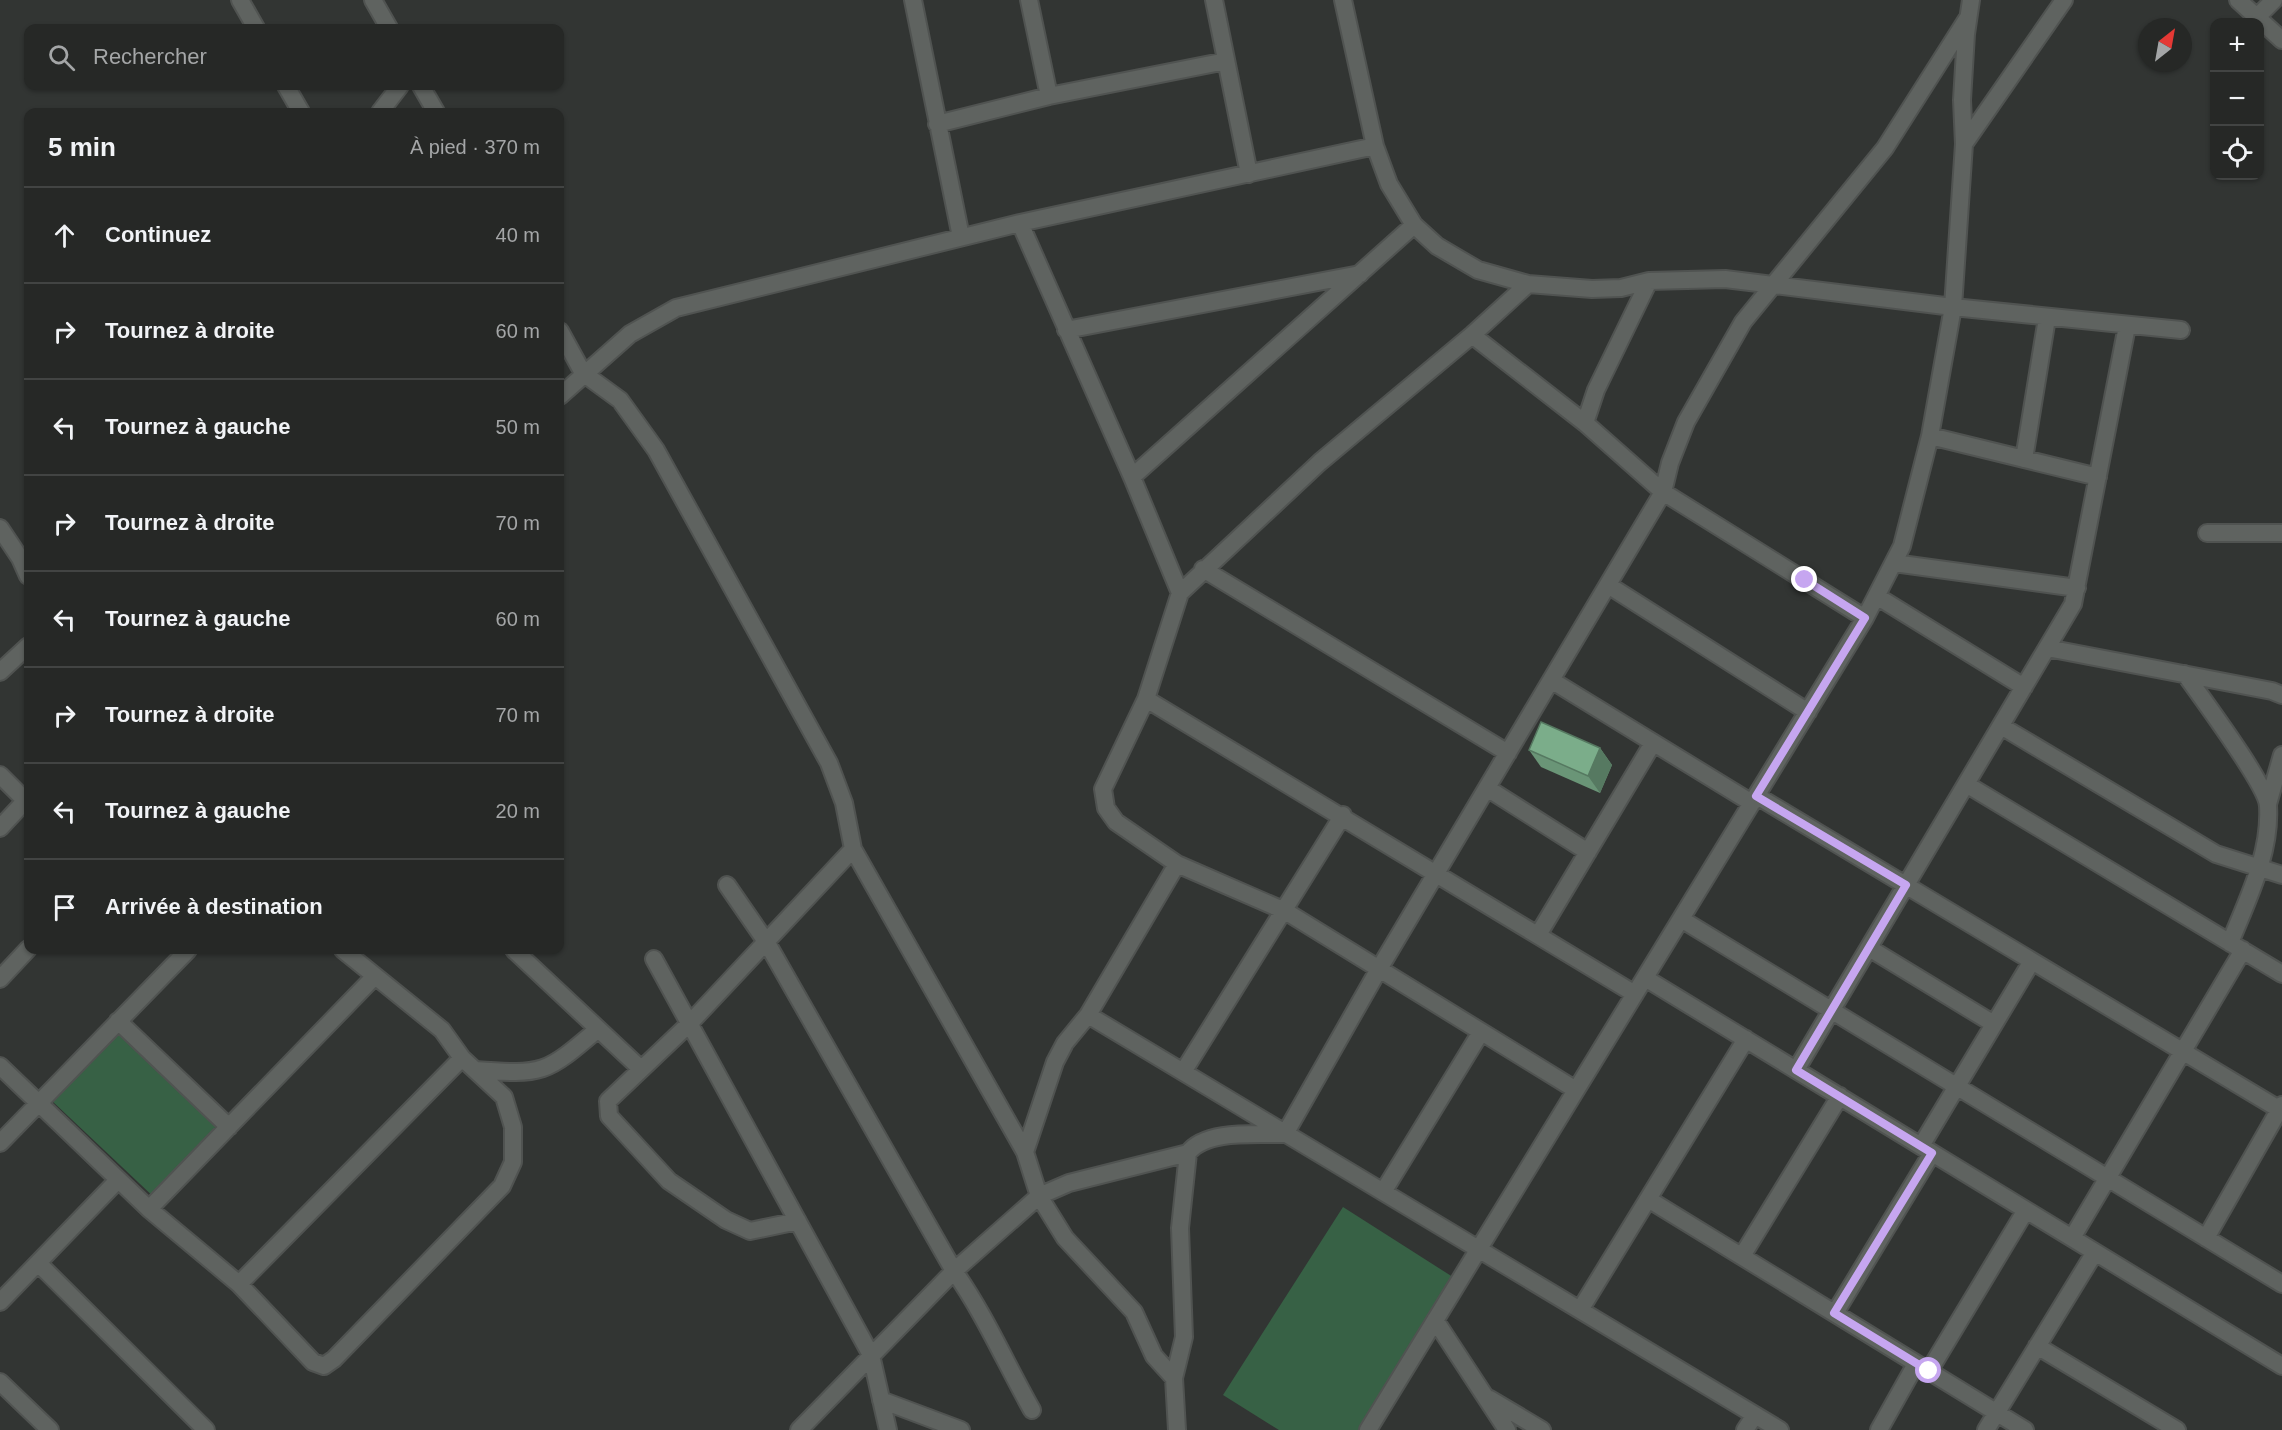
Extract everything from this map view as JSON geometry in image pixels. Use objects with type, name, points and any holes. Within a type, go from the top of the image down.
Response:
[{"type":"street","points":[[240,0],[254,24]]},
{"type":"street","points":[[374,0],[387,24]]},
{"type":"street","points":[[912,0],[961,237]]},
{"type":"street","points":[[1029,0],[1050,96]]},
{"type":"street","points":[[1214,0],[1250,174]]},
{"type":"street","points":[[1343,0],[1376,146],[1389,184],[1414,225],[1455,258],[1478,270],[1528,284],[1592,289],[1622,288],[1649,281],[1725,279],[2047,318],[2181,330]]},
{"type":"street","points":[[1368,1430],[1878,597],[1902,546],[1930,436],[1953,307],[1964,144],[1962,100],[1967,19],[1971,0]]},
{"type":"street","points":[[1964,144],[2064,0]]},
{"type":"street","points":[[2238,0],[2282,40]]},
{"type":"street","points":[[2257,17],[2274,0]]},
{"type":"street","points":[[1285,1134],[1379,969],[1663,492],[1670,463],[1686,422],[1743,322],[1884,148],[1967,19]]},
{"type":"street","points":[[938,124],[1050,96],[1226,61]]},
{"type":"street","points":[[288,90],[299,108]]},
{"type":"street","points":[[383,108],[397,90]]},
{"type":"street","points":[[423,90],[434,108]]},
{"type":"street","points":[[564,392],[630,334],[676,308],[1020,223],[1376,146]]},
{"type":"street","points":[[1020,223],[1132,477],[1180,593]]},
{"type":"street","points":[[1132,477],[1414,225]]},
{"type":"street","points":[[1066,330],[1360,274]]},
{"type":"street","points":[[1585,423],[1596,390],[1649,281]]},
{"type":"street","points":[[1528,284],[1472,335],[1320,462],[1203,569],[1180,593],[1146,699],[1103,789],[1107,808],[1116,822],[1178,864],[1285,911],[1576,1090]]},
{"type":"street","points":[[2024,459],[2047,318]]},
{"type":"street","points":[[1796,1070],[2073,604],[2127,326]]},
{"type":"street","points":[[1472,335],[1585,423],[1663,492],[1865,618]]},
{"type":"street","points":[[564,339],[583,373],[620,400],[656,450],[829,763],[844,803],[853,849],[1025,1152],[1039,1196],[1065,1238],[1134,1312],[1154,1356],[1174,1378]]},
{"type":"street","points":[[1930,436],[2098,477]]},
{"type":"street","points":[[0,528],[24,558]]},
{"type":"street","points":[[2207,533],[2282,533]]},
{"type":"street","points":[[1894,563],[2077,588]]},
{"type":"street","points":[[1203,569],[1508,753]]},
{"type":"street","points":[[1608,585],[1808,712]]},
{"type":"street","points":[[1878,597],[2024,687]]},
{"type":"street","points":[[2048,648],[2272,691],[2282,695]]},
{"type":"street","points":[[0,672],[24,650]]},
{"type":"street","points":[[2185,674],[2253,773],[2268,804]]},
{"type":"street","points":[[1551,680],[1653,742],[1906,885],[2281,1109],[2206,1238]]},
{"type":"street","points":[[1146,699],[1635,994]]},
{"type":"street","points":[[2001,726],[2216,854],[2282,875]]},
{"type":"street","points":[[1538,934],[1653,742]]},
{"type":"street","points":[[2072,1238],[2182,1051],[2236,946],[2260,868],[2268,804],[2282,755]]},
{"type":"street","points":[[0,775],[24,798]]},
{"type":"street","points":[[1966,784],[2282,974]]},
{"type":"street","points":[[1487,788],[1588,852]]},
{"type":"street","points":[[0,828],[24,804]]},
{"type":"street","points":[[1183,1072],[1343,816]]},
{"type":"street","points":[[798,1221],[750,1231],[726,1220],[669,1181],[609,1116],[608,1101],[690,1023],[853,849]]},
{"type":"street","points":[[1025,1152],[1055,1062],[1065,1043],[1088,1015],[1178,864]]},
{"type":"street","points":[[727,885],[767,943],[954,1271],[976,1302],[1000,1355],[1032,1410]]},
{"type":"street","points":[[1681,919],[2282,1284]]},
{"type":"street","points":[[1869,948],[1994,1024]]},
{"type":"street","points":[[0,979],[24,953]]},
{"type":"street","points":[[0,1143],[184,954]]},
{"type":"street","points":[[0,1066],[149,1209],[239,1284],[314,1362],[324,1366],[334,1359],[502,1186],[513,1162],[513,1127],[504,1097],[462,1058],[442,1030],[351,954]]},
{"type":"street","points":[[518,954],[641,1069]]},
{"type":"street","points":[[654,960],[871,1355],[888,1430]]},
{"type":"street","points":[[1834,1313],[1927,1149],[1957,1087],[2032,961]]},
{"type":"street","points":[[149,1209],[375,976]]},
{"type":"street","points":[[1645,978],[2282,1366]]},
{"type":"street","points":[[1088,1015],[1780,1430]]},
{"type":"street","points":[[118,1021],[229,1127]]},
{"type":"street","points":[[475,1070],[533,1072],[551,1067],[598,1029]]},
{"type":"street","points":[[1383,1192],[1481,1032]]},
{"type":"street","points":[[1580,1310],[1746,1039]]},
{"type":"street","points":[[239,1284],[462,1058]]},
{"type":"street","points":[[1742,1256],[1840,1096]]},
{"type":"street","points":[[1177,1430],[1174,1378],[1184,1337],[1180,1228],[1188,1153],[1196,1143],[1210,1138],[1285,1134]]},
{"type":"street","points":[[799,1430],[954,1271],[1039,1196],[1069,1184],[1188,1153]]},
{"type":"street","points":[[0,1302],[118,1180]]},
{"type":"street","points":[[1648,1198],[2025,1430]]},
{"type":"street","points":[[1879,1430],[2026,1210]]},
{"type":"street","points":[[1986,1430],[2095,1252]]},
{"type":"street","points":[[38,1263],[206,1430]]},
{"type":"street","points":[[1435,1320],[1506,1430]]},
{"type":"street","points":[[2037,1346],[2177,1430]]},
{"type":"street","points":[[0,1382],[50,1430]]},
{"type":"street","points":[[1486,1397],[1542,1430]]},
{"type":"street","points":[[881,1400],[961,1430]]},
{"type":"street","points":[[1745,1430],[1755,1415]]},
{"type":"green space","points":[[116,1031],[222,1132],[157,1200],[51,1100]]},
{"type":"green space","points":[[1343,1207],[1456,1279],[1360,1430],[1279,1430],[1223,1395]]},
{"type":"building","points":[[1541,722],[1600,748],[1588,776],[1529,750]]},
{"type":"route","points":[[1805,580],[1865,618],[1756,796],[1906,885],[1796,1070],[1932,1153],[1834,1313],[1929,1371]]}]
